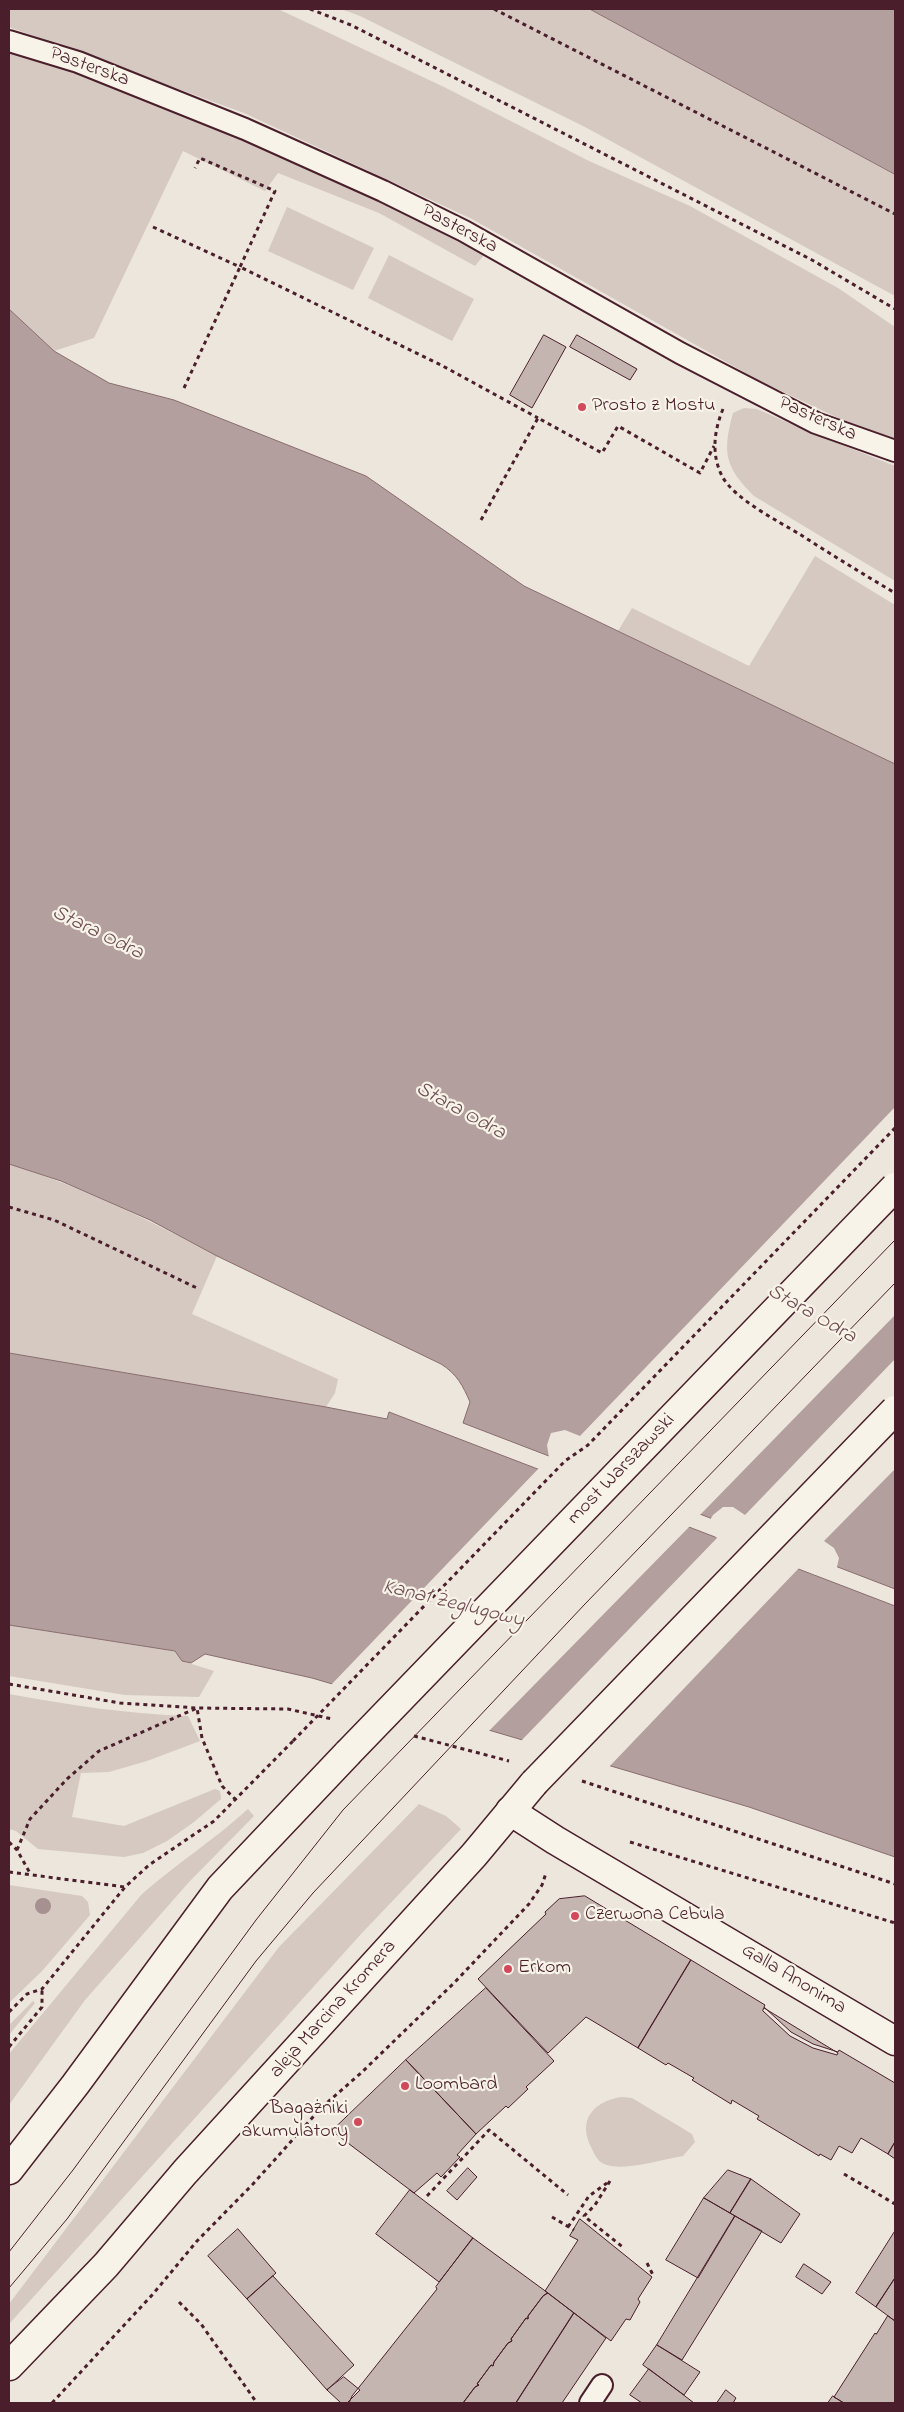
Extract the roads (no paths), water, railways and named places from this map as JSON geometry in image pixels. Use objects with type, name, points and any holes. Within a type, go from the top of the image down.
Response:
[{"type":"main road","name":"most Warszawski","points":[[18,2155],[220,1888],[895,1187]]},
{"type":"main road","name":"aleja Marcina Kromera","points":[[9,2366],[106,2265],[185,2172],[468,1862],[534,1783],[895,1410]]},
{"type":"main road","name":"Galla Anonima","points":[[510,1811],[555,1840],[895,2041]]},
{"type":"main road","points":[[9,2170],[18,2155]]},
{"type":"lane","name":"Pasterska","points":[[9,41],[78,62],[245,129],[383,191],[464,231],[680,353],[816,423],[895,452]]},
{"type":"lane","points":[[590,2403],[602,2385]]},
{"type":"water","points":[[590,9],[895,9],[895,174]]},
{"type":"water","name":"Stara Odra","points":[[9,309],[54,351],[109,383],[174,400],[366,476],[524,586],[895,764],[895,1589],[463,1423],[470,1402],[459,1381],[441,1364],[217,1256],[150,1220],[61,1181],[9,1164]]},
{"type":"water","name":"Kanał Żeglugowy","points":[[9,1353],[387,1419],[389,1412],[895,1606],[895,1857],[749,1807],[312,1678],[205,1654],[191,1663],[182,1661],[175,1651],[9,1625]]},
{"type":"tram line","points":[[9,2252],[73,2170],[256,1920],[343,1810],[895,1240]]},
{"type":"tram line","points":[[9,2288],[67,2219],[256,1961],[313,1893],[585,1604],[895,1283]]},
{"type":"place","name":"Prosto z Mostu","points":[[582,407]]},
{"type":"place","name":"Czerwona Cebula","points":[[575,1916]]},
{"type":"place","name":"Erkom","points":[[508,1969]]},
{"type":"place","name":"Loombard","points":[[405,2086]]},
{"type":"place","name":"Bagażniki akumulatory","points":[[358,2122]]}]
